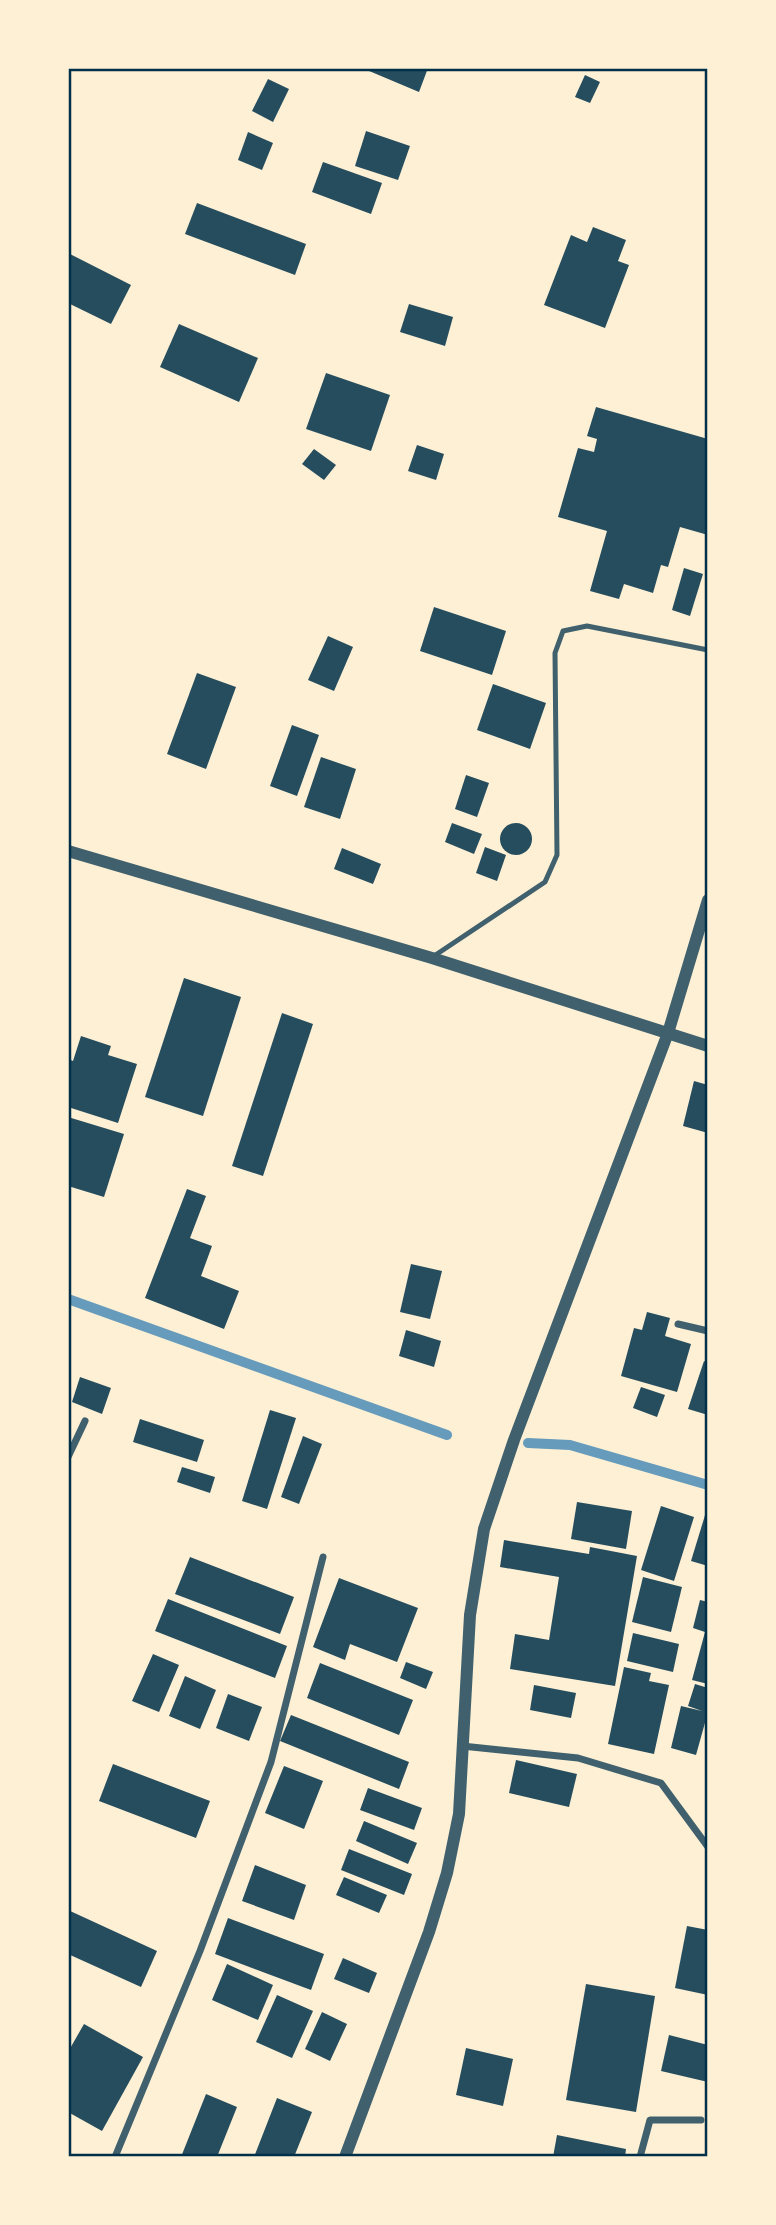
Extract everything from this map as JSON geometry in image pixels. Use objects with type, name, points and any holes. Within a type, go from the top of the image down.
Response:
[{"type":"street","points":[[68,851],[432,958],[708,1046]]},
{"type":"street","points":[[345,2157],[429,1932],[447,1872],[459,1814],[470,1615],[484,1529],[668,1033],[708,900]]},
{"type":"street","points":[[678,1324],[708,1332]]},
{"type":"street","points":[[68,1457],[85,1421]]},
{"type":"street","points":[[115,2157],[200,1951],[271,1762],[323,1557]]},
{"type":"street","points":[[462,1746],[578,1758],[661,1783],[708,1847]]},
{"type":"street","points":[[640,2157],[650,2120],[701,2120]]},
{"type":"lane","points":[[432,958],[545,882],[557,855],[555,653],[563,631],[587,626],[708,650]]},
{"type":"building","points":[[362,68],[428,68],[419,92]]},
{"type":"building","points":[[585,75],[600,82],[590,103],[575,97]]},
{"type":"building","points":[[268,79],[289,89],[273,122],[252,111]]},
{"type":"building","points":[[366,131],[410,146],[398,180],[355,166]]},
{"type":"building","points":[[248,132],[273,143],[262,170],[238,160]]},
{"type":"building","points":[[323,162],[382,183],[371,214],[312,192]]},
{"type":"building","points":[[197,203],[306,244],[295,275],[185,234]]},
{"type":"building","points":[[593,227],[626,240],[618,261],[629,265],[605,328],[544,305],[571,235],[587,242]]},
{"type":"building","points":[[68,253],[131,285],[111,324],[68,303]]},
{"type":"building","points":[[409,304],[453,317],[445,346],[400,332]]},
{"type":"building","points":[[179,324],[258,358],[239,402],[160,367]]},
{"type":"building","points":[[326,373],[390,395],[371,451],[306,429]]},
{"type":"building","points":[[596,407],[708,439],[708,535],[680,527],[668,567],[661,565],[653,593],[624,584],[619,599],[590,591],[607,531],[558,517],[578,448],[594,452],[597,439],[587,436]]},
{"type":"building","points":[[417,445],[444,454],[436,480],[408,471]]},
{"type":"building","points":[[314,449],[336,465],[324,480],[302,464]]},
{"type":"building","points":[[684,568],[703,574],[690,616],[672,610]]},
{"type":"building","points":[[434,607],[506,631],[492,675],[420,651]]},
{"type":"building","points":[[328,636],[353,647],[334,691],[308,680]]},
{"type":"building","points":[[197,673],[236,687],[206,769],[167,754]]},
{"type":"building","points":[[493,684],[546,703],[530,749],[477,730]]},
{"type":"building","points":[[292,725],[319,735],[297,796],[270,786]]},
{"type":"building","points":[[321,757],[356,769],[340,819],[304,807]]},
{"type":"building","points":[[466,775],[489,783],[477,817],[455,809]]},
{"type":"building","points":[[452,823],[482,834],[474,854],[445,842]]},
{"type":"building","points":[[516,823],[527,828],[532,839],[527,850],[516,855],[505,850],[500,839],[505,828]]},
{"type":"building","points":[[485,847],[506,855],[497,881],[476,873]]},
{"type":"building","points":[[342,848],[381,864],[373,884],[334,869]]},
{"type":"building","points":[[184,978],[241,997],[203,1116],[145,1097]]},
{"type":"building","points":[[282,1013],[313,1024],[263,1176],[232,1166]]},
{"type":"building","points":[[81,1036],[111,1046],[108,1055],[137,1064],[118,1123],[68,1107],[68,1059],[73,1061]]},
{"type":"building","points":[[694,1081],[708,1085],[708,1133],[683,1126]]},
{"type":"building","points":[[68,1117],[124,1134],[104,1197],[68,1186]]},
{"type":"building","points":[[187,1189],[206,1196],[190,1238],[212,1246],[201,1276],[239,1291],[224,1329],[145,1298]]},
{"type":"building","points":[[411,1264],[442,1271],[430,1319],[400,1312]]},
{"type":"building","points":[[647,1312],[670,1318],[665,1336],[691,1344],[677,1392],[621,1376],[634,1328],[642,1330]]},
{"type":"building","points":[[406,1330],[441,1341],[434,1367],[399,1356]]},
{"type":"building","points":[[704,1361],[708,1363],[708,1415],[688,1409]]},
{"type":"building","points":[[80,1377],[111,1388],[102,1414],[72,1402]]},
{"type":"building","points":[[641,1387],[665,1395],[657,1417],[633,1408]]},
{"type":"building","points":[[270,1410],[296,1418],[267,1509],[242,1501]]},
{"type":"building","points":[[140,1419],[204,1440],[197,1462],[133,1442]]},
{"type":"building","points":[[303,1436],[322,1444],[299,1504],[281,1497]]},
{"type":"building","points":[[182,1467],[215,1477],[210,1493],[177,1482]]},
{"type":"building","points":[[577,1502],[632,1511],[626,1549],[571,1539]]},
{"type":"building","points":[[661,1506],[694,1517],[674,1581],[641,1570]]},
{"type":"building","points":[[708,1512],[708,1566],[691,1561]]},
{"type":"building","points":[[504,1540],[589,1554],[590,1547],[637,1556],[615,1686],[510,1669],[515,1634],[549,1640],[559,1577],[500,1567]]},
{"type":"building","points":[[190,1557],[294,1597],[280,1634],[175,1594]]},
{"type":"building","points":[[643,1577],[682,1587],[671,1632],[632,1622]]},
{"type":"building","points":[[339,1578],[418,1608],[397,1662],[350,1644],[345,1660],[313,1647]]},
{"type":"building","points":[[168,1599],[287,1646],[275,1678],[155,1631]]},
{"type":"building","points":[[700,1600],[708,1602],[708,1684],[692,1680],[705,1632],[693,1628]]},
{"type":"building","points":[[633,1633],[679,1644],[673,1672],[627,1661]]},
{"type":"building","points":[[153,1654],[179,1665],[159,1712],[132,1701]]},
{"type":"building","points":[[406,1662],[433,1672],[426,1689],[400,1678]]},
{"type":"building","points":[[320,1663],[413,1700],[399,1735],[307,1698]]},
{"type":"building","points":[[624,1667],[651,1673],[649,1681],[669,1685],[654,1754],[608,1744]]},
{"type":"building","points":[[185,1676],[216,1690],[200,1729],[169,1716]]},
{"type":"building","points":[[695,1684],[708,1688],[708,1712],[696,1755],[671,1748],[681,1706],[702,1711],[688,1706]]},
{"type":"building","points":[[534,1685],[576,1693],[571,1718],[530,1710]]},
{"type":"building","points":[[228,1694],[262,1707],[249,1741],[216,1728]]},
{"type":"building","points":[[291,1715],[409,1762],[399,1789],[280,1741]]},
{"type":"building","points":[[516,1760],[577,1774],[569,1807],[509,1793]]},
{"type":"building","points":[[113,1764],[210,1801],[196,1838],[99,1801]]},
{"type":"building","points":[[284,1766],[323,1781],[304,1829],[265,1813]]},
{"type":"building","points":[[368,1788],[422,1808],[414,1830],[360,1810]]},
{"type":"building","points":[[364,1821],[417,1843],[408,1864],[356,1841]]},
{"type":"building","points":[[349,1849],[412,1874],[404,1895],[341,1870]]},
{"type":"building","points":[[255,1865],[306,1885],[294,1920],[242,1901]]},
{"type":"building","points":[[344,1877],[387,1895],[379,1913],[336,1895]]},
{"type":"building","points":[[68,1910],[157,1951],[141,1987],[68,1954]]},
{"type":"building","points":[[228,1918],[324,1954],[311,1990],[215,1954]]},
{"type":"building","points":[[687,1926],[708,1930],[708,1995],[675,1988]]},
{"type":"building","points":[[343,1958],[377,1973],[369,1993],[334,1979]]},
{"type":"building","points":[[227,1964],[273,1985],[258,2020],[212,2000]]},
{"type":"building","points":[[586,1984],[655,1996],[636,2112],[566,2100]]},
{"type":"building","points":[[277,1995],[313,2011],[292,2058],[256,2042]]},
{"type":"building","points":[[322,2012],[347,2024],[330,2061],[305,2049]]},
{"type":"building","points":[[84,2024],[143,2057],[102,2131],[68,2112],[68,2052]]},
{"type":"building","points":[[669,2035],[708,2045],[708,2082],[661,2071]]},
{"type":"building","points":[[466,2048],[513,2059],[503,2106],[456,2095]]},
{"type":"building","points":[[206,2094],[237,2107],[217,2157],[181,2157]]},
{"type":"building","points":[[277,2098],[312,2112],[294,2157],[254,2157]]},
{"type":"building","points":[[557,2135],[626,2149],[625,2157],[553,2157]]},
{"type":"waterway","points":[[68,1299],[447,1435]]},
{"type":"waterway","points":[[528,1443],[570,1445],[708,1485]]}]
